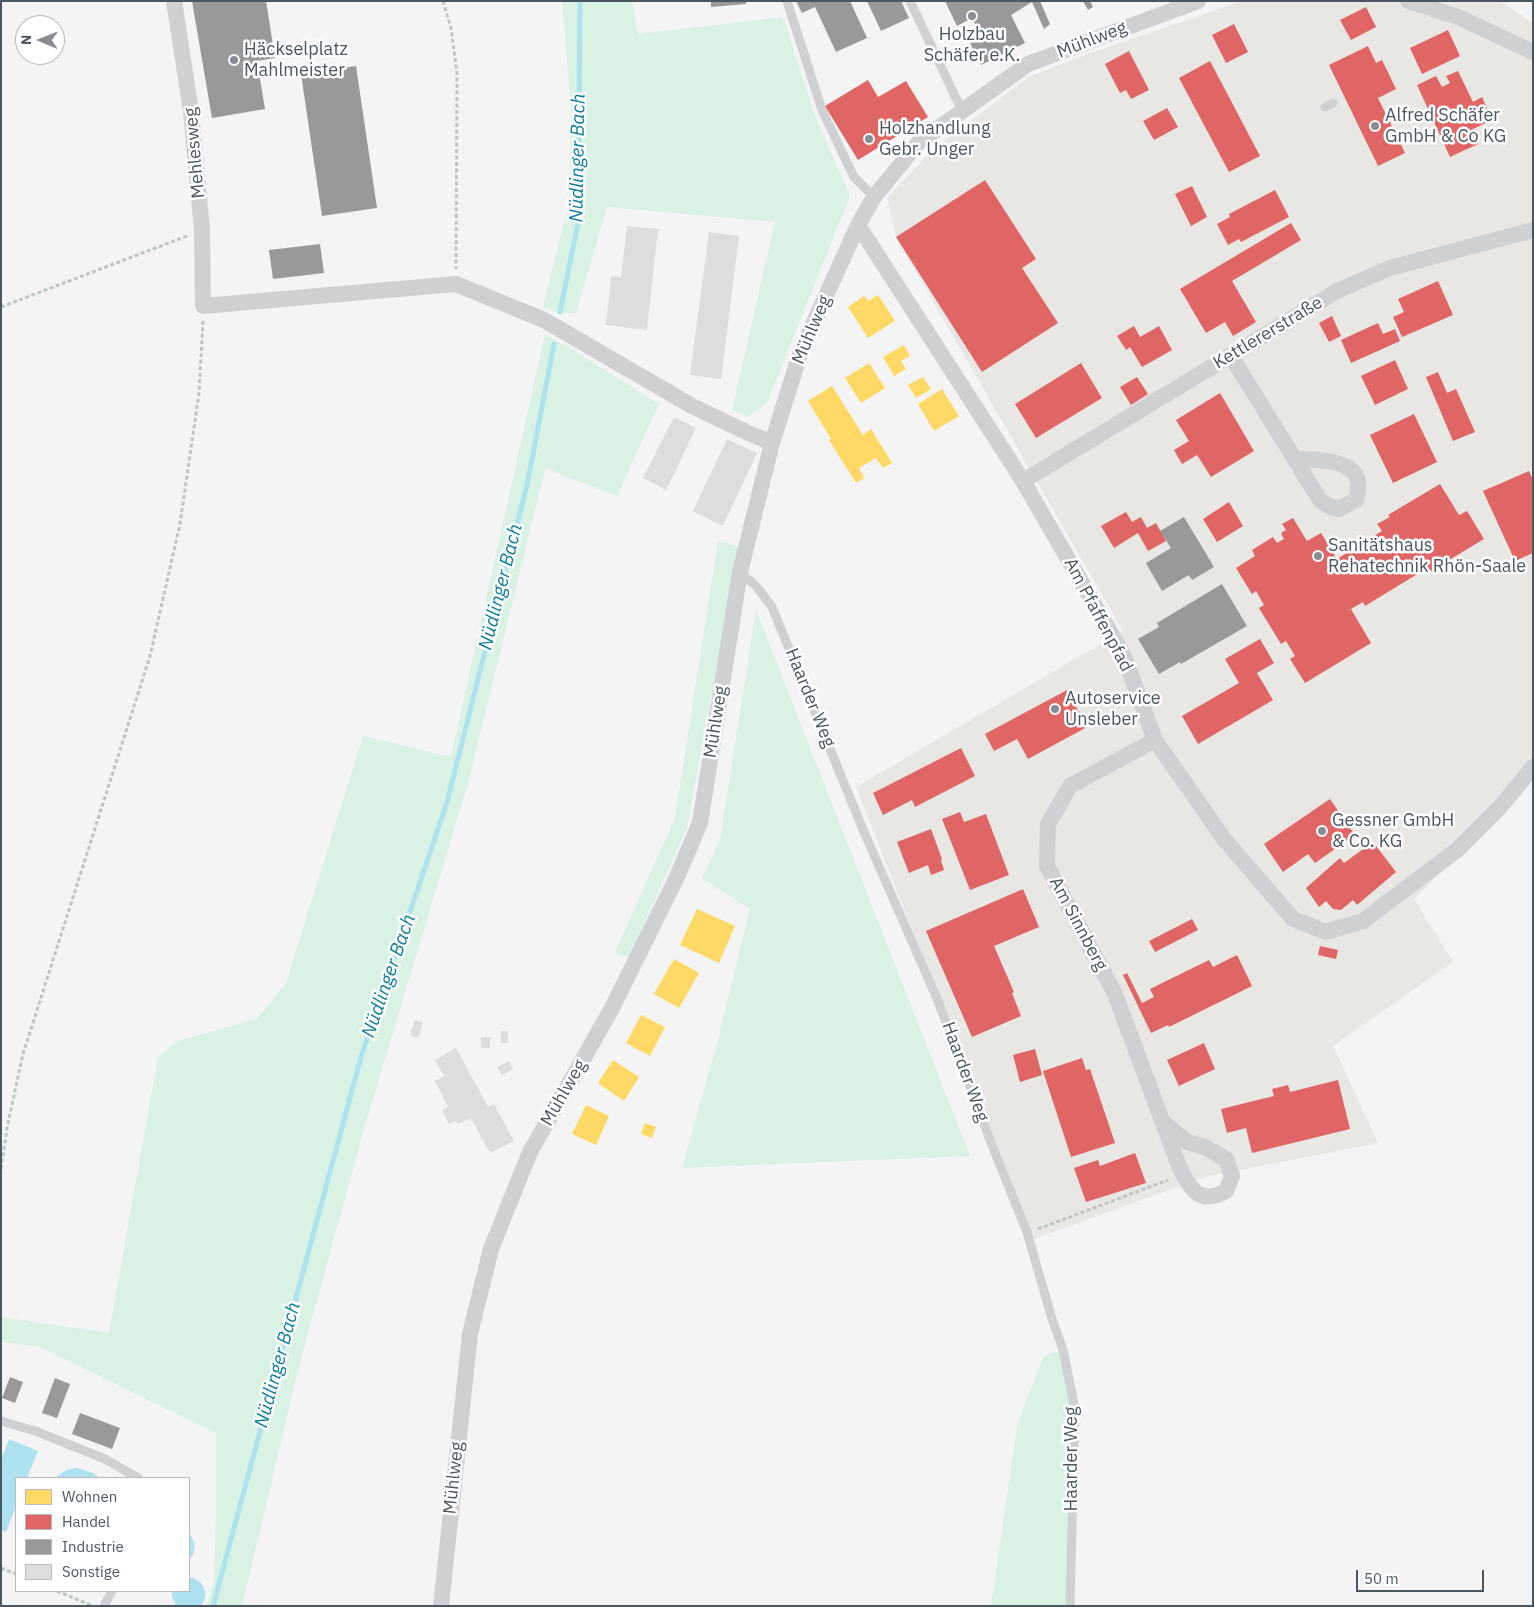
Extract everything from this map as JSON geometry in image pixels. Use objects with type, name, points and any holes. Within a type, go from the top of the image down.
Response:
[{"type":"street","name":"Mehlesweg","points":[[174,1],[192,111],[202,230],[203,306]]},
{"type":"street","name":"Mühlweg","points":[[441,1606],[470,1334],[492,1249],[530,1152],[611,1010],[676,879],[700,823],[740,572],[772,443],[801,351],[858,225],[874,197],[919,142],[1028,64],[1198,1]]},
{"type":"street","points":[[1408,1],[1458,17],[1533,52]]},
{"type":"street","name":"Am Pfaffenpfad","points":[[858,225],[1023,481],[1123,654],[1155,740],[1224,839],[1293,919],[1326,932],[1363,921],[1457,850],[1501,806],[1533,767]]},
{"type":"street","name":"Kettlererstraße","points":[[1023,481],[1339,290],[1390,268],[1533,230]]},
{"type":"street","points":[[203,306],[456,284],[544,320],[692,406],[772,443]]},
{"type":"street","points":[[1231,356],[1295,459]]},
{"type":"street","name":"Am Sinnberg","points":[[1155,740],[1070,786],[1048,824],[1047,866],[1116,994],[1164,1124],[1183,1175],[1187,1184],[1199,1195],[1216,1196],[1226,1191],[1232,1176],[1226,1159],[1205,1147],[1186,1142],[1164,1124]]},
{"type":"lane","points":[[787,1],[822,110],[854,177],[874,197]]},
{"type":"lane","points":[[910,1],[962,111]]},
{"type":"lane","name":"Haarder Weg","points":[[740,572],[757,587],[772,607],[864,832],[938,1001],[992,1145],[1028,1232],[1052,1319],[1063,1350],[1074,1409],[1070,1606]]},
{"type":"lane","points":[[1,1421],[35,1430],[105,1459],[136,1477]]},
{"type":"lane","points":[[104,1606],[111,1592]]},
{"type":"path","points":[[444,1],[451,28],[457,72],[456,284]]},
{"type":"path","points":[[1,307],[202,230]]},
{"type":"path","points":[[1,1169],[8,1123],[23,1054],[69,914],[152,646],[180,524],[199,393],[203,306]]},
{"type":"path","points":[[1028,1232],[1183,1175]]},
{"type":"path","points":[[1,1568],[15,1574]]},
{"type":"path","points":[[59,1592],[94,1606]]},
{"type":"shaded area","points":[[1242,1],[1500,1],[1533,23],[1533,780],[1414,899],[1453,962],[1333,1046],[1378,1143],[1205,1177],[1034,1239],[856,787],[1123,631],[896,237],[887,198],[931,151],[1028,77],[1088,54]]},
{"type":"green space","points":[[562,1],[632,1],[638,34],[783,17],[815,116],[850,196],[767,403],[748,416],[732,410],[775,222],[607,207],[576,313],[558,313],[543,307],[569,203],[571,109]]},
{"type":"green space","points":[[545,334],[659,404],[617,496],[545,468],[469,780],[366,1122],[299,1366],[242,1606],[207,1606],[214,1579],[216,1433],[40,1347],[1,1342],[1,1317],[109,1333],[158,1057],[178,1041],[257,1019],[286,983],[363,736],[451,757]]},
{"type":"green space","points":[[718,541],[739,547],[687,828],[629,958],[615,952],[675,818]]},
{"type":"green space","points":[[756,610],[970,1156],[682,1168],[719,1036],[750,909],[702,878],[720,840]]},
{"type":"green space","points":[[1063,1350],[1075,1409],[1070,1606],[991,1606],[1018,1422],[1044,1356]]},
{"type":"water","points":[[9,1439],[38,1451],[27,1477],[15,1477],[15,1509],[6,1532],[1,1530],[1,1460]]},
{"type":"water","points":[[77,1468],[93,1473],[99,1477],[56,1477],[66,1470]]},
{"type":"water","points":[[190,1536],[195,1547],[190,1558]]},
{"type":"water","points":[[190,1577],[202,1584],[205,1592],[204,1601],[201,1606],[176,1606],[172,1592],[190,1592]]},
{"type":"building: Wohnen","points":[[878,295],[895,321],[868,338],[848,307],[864,296],[868,301]]},
{"type":"building: Wohnen","points":[[904,345],[910,356],[901,361],[906,369],[894,376],[883,357]]},
{"type":"building: Wohnen","points":[[869,363],[885,388],[861,403],[845,378]]},
{"type":"building: Wohnen","points":[[923,377],[931,389],[916,398],[908,385]]},
{"type":"building: Wohnen","points":[[832,386],[863,435],[871,429],[892,463],[883,468],[876,458],[859,468],[864,478],[856,483],[829,440],[831,439],[808,401]]},
{"type":"building: Wohnen","points":[[942,389],[959,416],[934,431],[918,404]]},
{"type":"building: Wohnen","points":[[697,909],[735,926],[719,963],[680,945]]},
{"type":"building: Wohnen","points":[[674,959],[699,973],[679,1008],[654,994]]},
{"type":"building: Wohnen","points":[[641,1015],[665,1027],[650,1056],[626,1043]]},
{"type":"building: Wohnen","points":[[613,1060],[639,1077],[624,1101],[598,1083]]},
{"type":"building: Wohnen","points":[[586,1105],[609,1116],[596,1145],[572,1134]]},
{"type":"building: Wohnen","points":[[645,1123],[656,1127],[652,1138],[641,1134]]},
{"type":"building: Handel","points":[[1366,7],[1376,27],[1351,40],[1340,20]]},
{"type":"building: Handel","points":[[1234,24],[1248,52],[1226,63],[1212,35]]},
{"type":"building: Handel","points":[[1448,30],[1460,56],[1422,74],[1410,48]]},
{"type":"building: Handel","name":"Alfred Schäfer GmbH & Co KG","points":[[1368,46],[1376,63],[1382,60],[1396,89],[1378,98],[1405,153],[1378,166],[1329,65]]},
{"type":"building: Handel","points":[[1129,51],[1149,90],[1131,99],[1126,90],[1120,93],[1105,64]]},
{"type":"building: Handel","points":[[1210,61],[1260,156],[1229,172],[1179,78]]},
{"type":"building: Handel","points":[[1458,71],[1473,102],[1482,97],[1492,120],[1471,130],[1478,144],[1450,157],[1417,85],[1436,76],[1442,87],[1450,83],[1446,76]]},
{"type":"building: Handel","name":"Holzhandlung Gebr. Unger","points":[[868,80],[878,97],[906,81],[928,117],[858,160],[825,106]]},
{"type":"building: Handel","points":[[1167,108],[1178,127],[1154,140],[1143,121]]},
{"type":"building: Handel","points":[[985,180],[1036,259],[1022,268],[1058,323],[982,372],[896,237]]},
{"type":"building: Handel","points":[[1192,186],[1207,217],[1191,226],[1175,194]]},
{"type":"building: Handel","points":[[1275,190],[1289,217],[1241,242],[1239,239],[1228,245],[1217,224],[1230,217],[1229,214]]},
{"type":"building: Handel","points":[[1291,223],[1301,240],[1232,281],[1256,322],[1233,336],[1225,322],[1206,333],[1180,289]]},
{"type":"building: Handel","points":[[1438,281],[1453,315],[1402,337],[1393,317],[1404,312],[1398,299]]},
{"type":"building: Handel","points":[[1332,316],[1341,336],[1329,342],[1319,323]]},
{"type":"building: Handel","points":[[1378,323],[1383,334],[1395,329],[1400,341],[1351,363],[1341,340]]},
{"type":"building: Handel","points":[[1134,326],[1140,337],[1159,326],[1172,350],[1142,367],[1130,347],[1126,350],[1117,336]]},
{"type":"building: Handel","points":[[1395,360],[1408,389],[1375,405],[1361,376]]},
{"type":"building: Handel","points":[[1081,363],[1102,398],[1036,438],[1015,404]]},
{"type":"building: Handel","points":[[1438,372],[1447,393],[1456,389],[1475,432],[1453,441],[1426,377]]},
{"type":"building: Handel","points":[[1137,377],[1148,394],[1131,405],[1120,387]]},
{"type":"building: Handel","points":[[1220,393],[1254,451],[1211,477],[1197,455],[1182,464],[1174,450],[1189,441],[1176,420]]},
{"type":"building: Handel","points":[[1414,414],[1437,462],[1393,483],[1370,435]]},
{"type":"building: Handel","points":[[1529,471],[1533,480],[1533,553],[1515,561],[1483,491]]},
{"type":"building: Handel","points":[[1440,484],[1459,515],[1467,511],[1484,539],[1426,574],[1424,570],[1365,606],[1363,602],[1351,609],[1371,643],[1305,683],[1290,659],[1295,656],[1286,641],[1281,644],[1259,608],[1264,605],[1256,591],[1252,594],[1236,568],[1255,556],[1252,550],[1273,537],[1277,543],[1284,539],[1281,533],[1286,530],[1282,524],[1293,518],[1307,541],[1321,533],[1337,559],[1382,531],[1377,524],[1390,517],[1388,515]]},
{"type":"building: Handel","points":[[1229,502],[1243,526],[1217,542],[1203,519]]},
{"type":"building: Handel","points":[[1126,512],[1132,522],[1141,517],[1147,528],[1156,523],[1166,541],[1148,551],[1138,533],[1114,548],[1101,526]]},
{"type":"building: Handel","points":[[1260,639],[1274,663],[1257,673],[1273,700],[1198,744],[1182,716],[1239,683],[1225,659]]},
{"type":"building: Handel","name":"Autoservice Unsleber","points":[[1067,690],[1087,727],[1028,759],[1017,739],[994,751],[985,734]]},
{"type":"building: Handel","points":[[961,748],[975,776],[915,807],[912,800],[883,815],[873,793]]},
{"type":"building: Handel","name":"Gessner GmbH & Co. KG","points":[[1330,799],[1355,835],[1315,863],[1308,854],[1283,872],[1264,844]]},
{"type":"building: Handel","points":[[960,812],[964,822],[986,814],[1009,875],[970,890],[942,819]]},
{"type":"building: Handel","points":[[931,829],[944,870],[931,875],[928,865],[909,873],[897,842]]},
{"type":"building: Handel","points":[[1373,842],[1396,872],[1357,905],[1353,900],[1341,910],[1333,909],[1326,901],[1319,907],[1306,888],[1340,858],[1344,863]]},
{"type":"building: Handel","points":[[1023,889],[1039,927],[994,946],[1014,992],[1012,993],[1021,1016],[972,1037],[926,931]]},
{"type":"building: Handel","points":[[1192,919],[1198,930],[1155,952],[1149,941]]},
{"type":"building: Handel","points":[[1320,946],[1338,950],[1336,959],[1318,955]]},
{"type":"building: Handel","points":[[1237,955],[1252,986],[1169,1027],[1168,1025],[1151,1033],[1123,975],[1127,973],[1142,1003],[1154,997],[1150,989],[1209,960],[1213,967]]},
{"type":"building: Handel","points":[[1204,1043],[1215,1069],[1179,1086],[1167,1060]]},
{"type":"building: Handel","points":[[1035,1049],[1042,1075],[1020,1082],[1013,1055]]},
{"type":"building: Handel","points":[[1082,1058],[1086,1070],[1090,1069],[1115,1143],[1071,1157],[1043,1071]]},
{"type":"building: Handel","points":[[1338,1080],[1350,1129],[1252,1153],[1246,1128],[1227,1133],[1221,1109],[1274,1096],[1272,1089],[1288,1085],[1290,1092]]},
{"type":"building: Handel","points":[[1135,1153],[1146,1183],[1086,1202],[1074,1168],[1098,1160],[1100,1166]]},
{"type":"building: Industrie","name":"Häckselplatz Mahlmeister","points":[[192,1],[266,1],[275,58],[257,61],[265,109],[212,118]]},
{"type":"building: Industrie","points":[[711,1],[746,1],[746,4],[711,7]]},
{"type":"building: Industrie","points":[[796,1],[850,1],[867,38],[836,52],[815,7],[802,13]]},
{"type":"building: Industrie","points":[[867,1],[901,1],[909,18],[881,31]]},
{"type":"building: Industrie","points":[[945,1],[1040,1],[1050,24],[1044,29],[1032,2],[1011,15],[1025,43],[981,65],[970,43],[982,38],[972,18],[957,26]]},
{"type":"building: Industrie","points":[[1083,1],[1090,1],[1093,7],[1088,10]]},
{"type":"building: Industrie","points":[[356,66],[377,208],[322,216],[301,74]]},
{"type":"building: Industrie","points":[[320,244],[324,273],[273,279],[269,250]]},
{"type":"building: Industrie","points":[[1184,517],[1214,567],[1192,580],[1189,575],[1162,591],[1146,563],[1171,548],[1160,531]]},
{"type":"building: Industrie","points":[[1222,584],[1247,626],[1181,664],[1180,662],[1159,674],[1138,639],[1159,627],[1157,623]]},
{"type":"building: Industrie","points":[[10,1377],[23,1382],[15,1403],[2,1398]]},
{"type":"building: Industrie","points":[[55,1378],[70,1384],[57,1418],[42,1413]]},
{"type":"building: Industrie","points":[[80,1413],[120,1428],[112,1449],[72,1434]]},
{"type":"building: Sonstige","points":[[627,226],[658,229],[647,330],[606,325],[611,276],[621,277]]},
{"type":"building: Sonstige","points":[[709,232],[739,236],[721,379],[690,375]]},
{"type":"building: Sonstige","points":[[674,417],[696,428],[666,490],[643,478]]},
{"type":"building: Sonstige","points":[[727,439],[757,453],[723,526],[693,511]]},
{"type":"building: Sonstige","points":[[415,1020],[423,1023],[418,1038],[410,1035]]},
{"type":"building: Sonstige","points":[[501,1031],[508,1031],[508,1043],[501,1043]]},
{"type":"building: Sonstige","points":[[481,1037],[490,1037],[490,1048],[481,1048]]},
{"type":"building: Sonstige","points":[[456,1048],[488,1107],[494,1104],[514,1141],[490,1153],[471,1118],[458,1124],[456,1121],[449,1124],[442,1110],[448,1107],[435,1081],[444,1076],[435,1060]]},
{"type":"building: Sonstige","points":[[509,1061],[513,1069],[502,1075],[497,1067]]},
{"type":"waterway","name":"Nüdlinger Bach","points":[[560,312],[578,223],[580,1]]},
{"type":"waterway","name":"Nüdlinger Bach","points":[[213,1606],[361,1057],[447,802],[527,485],[554,344]]},
{"type":"place","name":"Holzbau Schäfer e.K.","points":[[972,16]]},
{"type":"place","name":"Häckselplatz Mahlmeister","points":[[234,60]]},
{"type":"place","name":"Alfred Schäfer GmbH & Co KG","points":[[1375,126]]},
{"type":"place","name":"Holzhandlung Gebr. Unger","points":[[869,139]]},
{"type":"place","name":"Sanitätshaus Rehatechnik Rhön-Saale","points":[[1318,556]]},
{"type":"place","name":"Autoservice Unsleber","points":[[1055,709]]},
{"type":"place","name":"Gessner GmbH & Co. KG","points":[[1322,831]]}]
